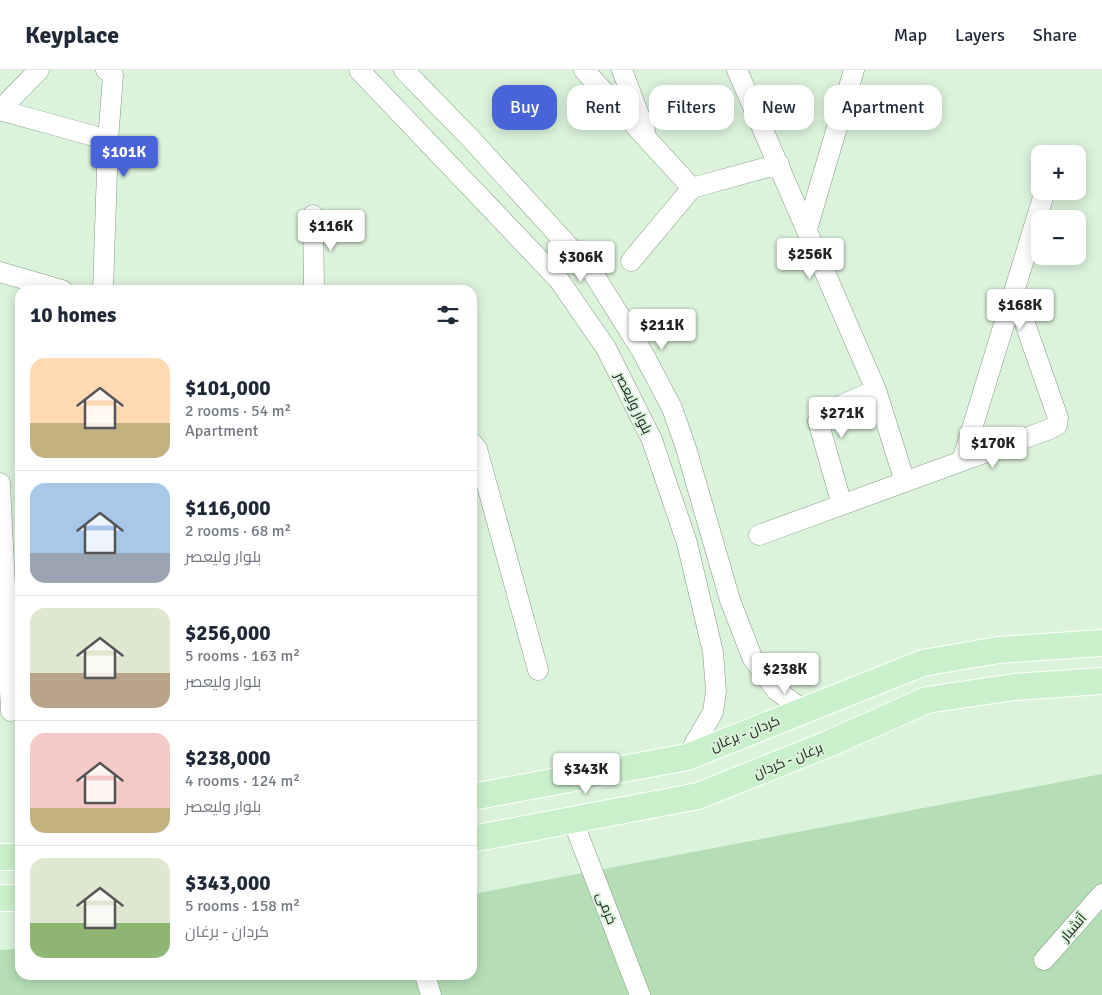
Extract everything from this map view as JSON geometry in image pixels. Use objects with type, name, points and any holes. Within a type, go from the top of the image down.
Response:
[{"type":"main road","name":"کردان - برغان","points":[[477,796],[687,757],[922,664],[998,650],[1102,643]]},
{"type":"main road","name":"برغان - کردان","points":[[477,838],[698,796],[828,744],[928,700],[1014,687],[1102,681]]},
{"type":"main road","points":[[560,782],[573,821]]},
{"type":"main road","points":[[0,857],[15,857]]},
{"type":"main road","points":[[0,898],[15,898]]},
{"type":"street","points":[[39,70],[0,110],[108,140]]},
{"type":"street","points":[[102,285],[108,140],[113,76],[112,72],[106,70]]},
{"type":"street","name":"بلوار ولیعصر","points":[[359,70],[558,280],[606,348],[652,440],[687,543],[713,652],[716,691],[713,712],[687,757]]},
{"type":"street","points":[[404,70],[472,140],[593,273],[644,353],[672,408],[686,448],[730,600],[752,657],[776,690],[803,710]]},
{"type":"street","points":[[584,70],[692,188]]},
{"type":"street","points":[[622,70],[648,140]]},
{"type":"street","points":[[737,70],[876,390],[905,482]]},
{"type":"street","points":[[807,229],[854,70]]},
{"type":"street","points":[[631,261],[692,188],[779,164]]},
{"type":"street","points":[[962,461],[1042,200]]},
{"type":"street","points":[[313,215],[314,285]]},
{"type":"street","points":[[558,280],[580,260]]},
{"type":"street","points":[[0,272],[45,285]]},
{"type":"street","points":[[759,536],[1050,429],[1056,425],[1058,418],[1014,292]]},
{"type":"street","points":[[842,505],[818,421],[821,415],[828,411],[876,390]]},
{"type":"street","points":[[477,448],[538,670]]},
{"type":"street","points":[[0,483],[11,711]]},
{"type":"street","name":"خرمی","points":[[573,821],[640,995]]},
{"type":"street","name":"آتشبار","points":[[1044,960],[1102,894]]},
{"type":"street","points":[[426,980],[431,995]]},
{"type":"green space","points":[[1102,774],[1102,995],[0,995],[0,950],[15,949],[15,980],[477,980],[477,893]]}]
